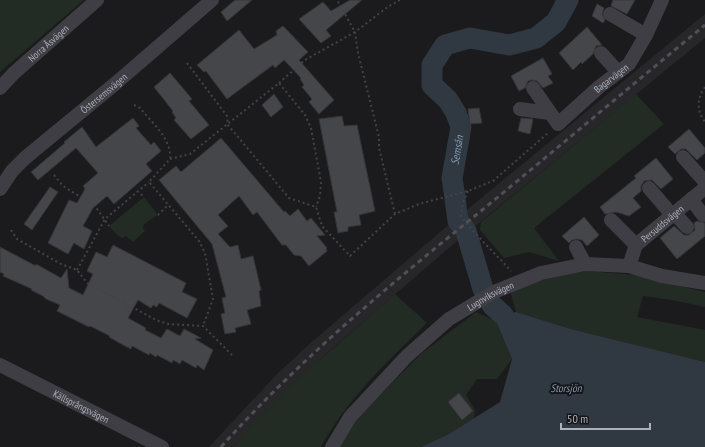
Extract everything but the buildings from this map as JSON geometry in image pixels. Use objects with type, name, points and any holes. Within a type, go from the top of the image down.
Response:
[{"type":"street","name":"Norra Åsvägen","points":[[0,88],[14,73],[97,0]]},
{"type":"street","name":"Östersemsvägen","points":[[0,189],[12,171],[25,158],[116,83],[212,0]]},
{"type":"street","name":"Bagarvägen","points":[[558,124],[629,64],[646,35],[660,1]]},
{"type":"street","points":[[610,14],[646,35]]},
{"type":"street","points":[[601,52],[618,72]]},
{"type":"street","points":[[533,88],[558,124]]},
{"type":"street","points":[[520,109],[550,113]]},
{"type":"street","points":[[683,157],[705,182]]},
{"type":"street","points":[[649,188],[687,227]]},
{"type":"street","name":"Persuddsvägen","points":[[629,266],[636,245],[705,188]]},
{"type":"street","points":[[691,199],[703,215]]},
{"type":"street","points":[[611,220],[636,245]]},
{"type":"street","points":[[576,247],[585,264]]},
{"type":"street","name":"Lugnviksvägen","points":[[332,447],[350,417],[407,356],[449,319],[494,292],[541,273],[585,264],[629,266],[662,276],[705,283]]},
{"type":"street","name":"Källsprångsvägen","points":[[0,365],[162,447]]},
{"type":"path","points":[[337,0],[355,32],[358,53],[379,136],[379,148],[395,214]]},
{"type":"path","points":[[77,270],[104,218],[149,182],[170,159],[190,154],[280,83],[305,60],[355,32],[389,6],[400,0]]},
{"type":"path","points":[[187,63],[227,116],[228,125],[289,198],[316,207]]},
{"type":"path","points":[[280,83],[306,115],[311,128],[321,182],[320,196],[316,207],[322,226],[350,256],[395,214],[447,196],[468,191],[493,181],[558,124]]},
{"type":"path","points":[[705,87],[700,95],[698,104],[699,111],[705,122]]},
{"type":"path","points":[[134,105],[140,108],[167,140],[171,150],[170,159]]},
{"type":"path","points":[[54,175],[63,186],[90,202],[109,226]]},
{"type":"path","points":[[149,182],[199,241],[205,253],[213,299],[203,326]]},
{"type":"path","points":[[137,191],[144,198]]},
{"type":"path","points":[[468,191],[463,203],[461,216],[472,231],[490,247],[520,282]]},
{"type":"path","points":[[158,215],[168,205]]},
{"type":"path","points":[[11,230],[17,239],[61,264],[77,270],[87,283],[156,320],[168,324],[203,326],[234,357]]},
{"type":"shaded area","points":[[0,0],[84,0],[0,72]]},
{"type":"shaded area","points":[[705,14],[705,38],[457,241],[326,354],[233,447],[209,447],[277,374],[314,340],[446,227]]},
{"type":"shaded area","points":[[636,94],[664,124],[534,228],[559,261],[529,252],[504,258],[480,230],[481,222]]},
{"type":"shaded area","points":[[144,197],[158,215],[144,224],[143,228],[145,231],[133,242],[126,236],[123,238],[118,236],[109,226]]},
{"type":"shaded area","points":[[587,271],[637,275],[705,292],[705,307],[643,296],[637,317],[705,330],[705,362],[571,329],[516,312],[510,291],[537,279]]},
{"type":"shaded area","points":[[395,294],[427,323],[369,381],[331,429],[321,447],[233,447],[289,387]]},
{"type":"shaded area","points":[[476,312],[496,321],[512,359],[497,379],[477,379],[466,395],[475,410],[474,419],[449,434],[421,447],[338,447],[356,419],[422,353]]},
{"type":"water","name":"Storsjön","points":[[516,312],[571,329],[705,362],[705,447],[421,447],[449,434],[500,402],[512,359],[496,321],[503,315]]},
{"type":"waterway","name":"Semsån","points":[[483,289],[466,231],[458,221],[452,178],[461,127],[456,113],[448,100],[432,85],[432,65],[445,45],[470,38],[509,45],[536,38],[556,22],[568,0]]},
{"type":"waterway","name":"Semsån","points":[[492,305],[503,315]]},
{"type":"railway","points":[[221,447],[250,415],[312,355],[377,297],[705,25]]}]
